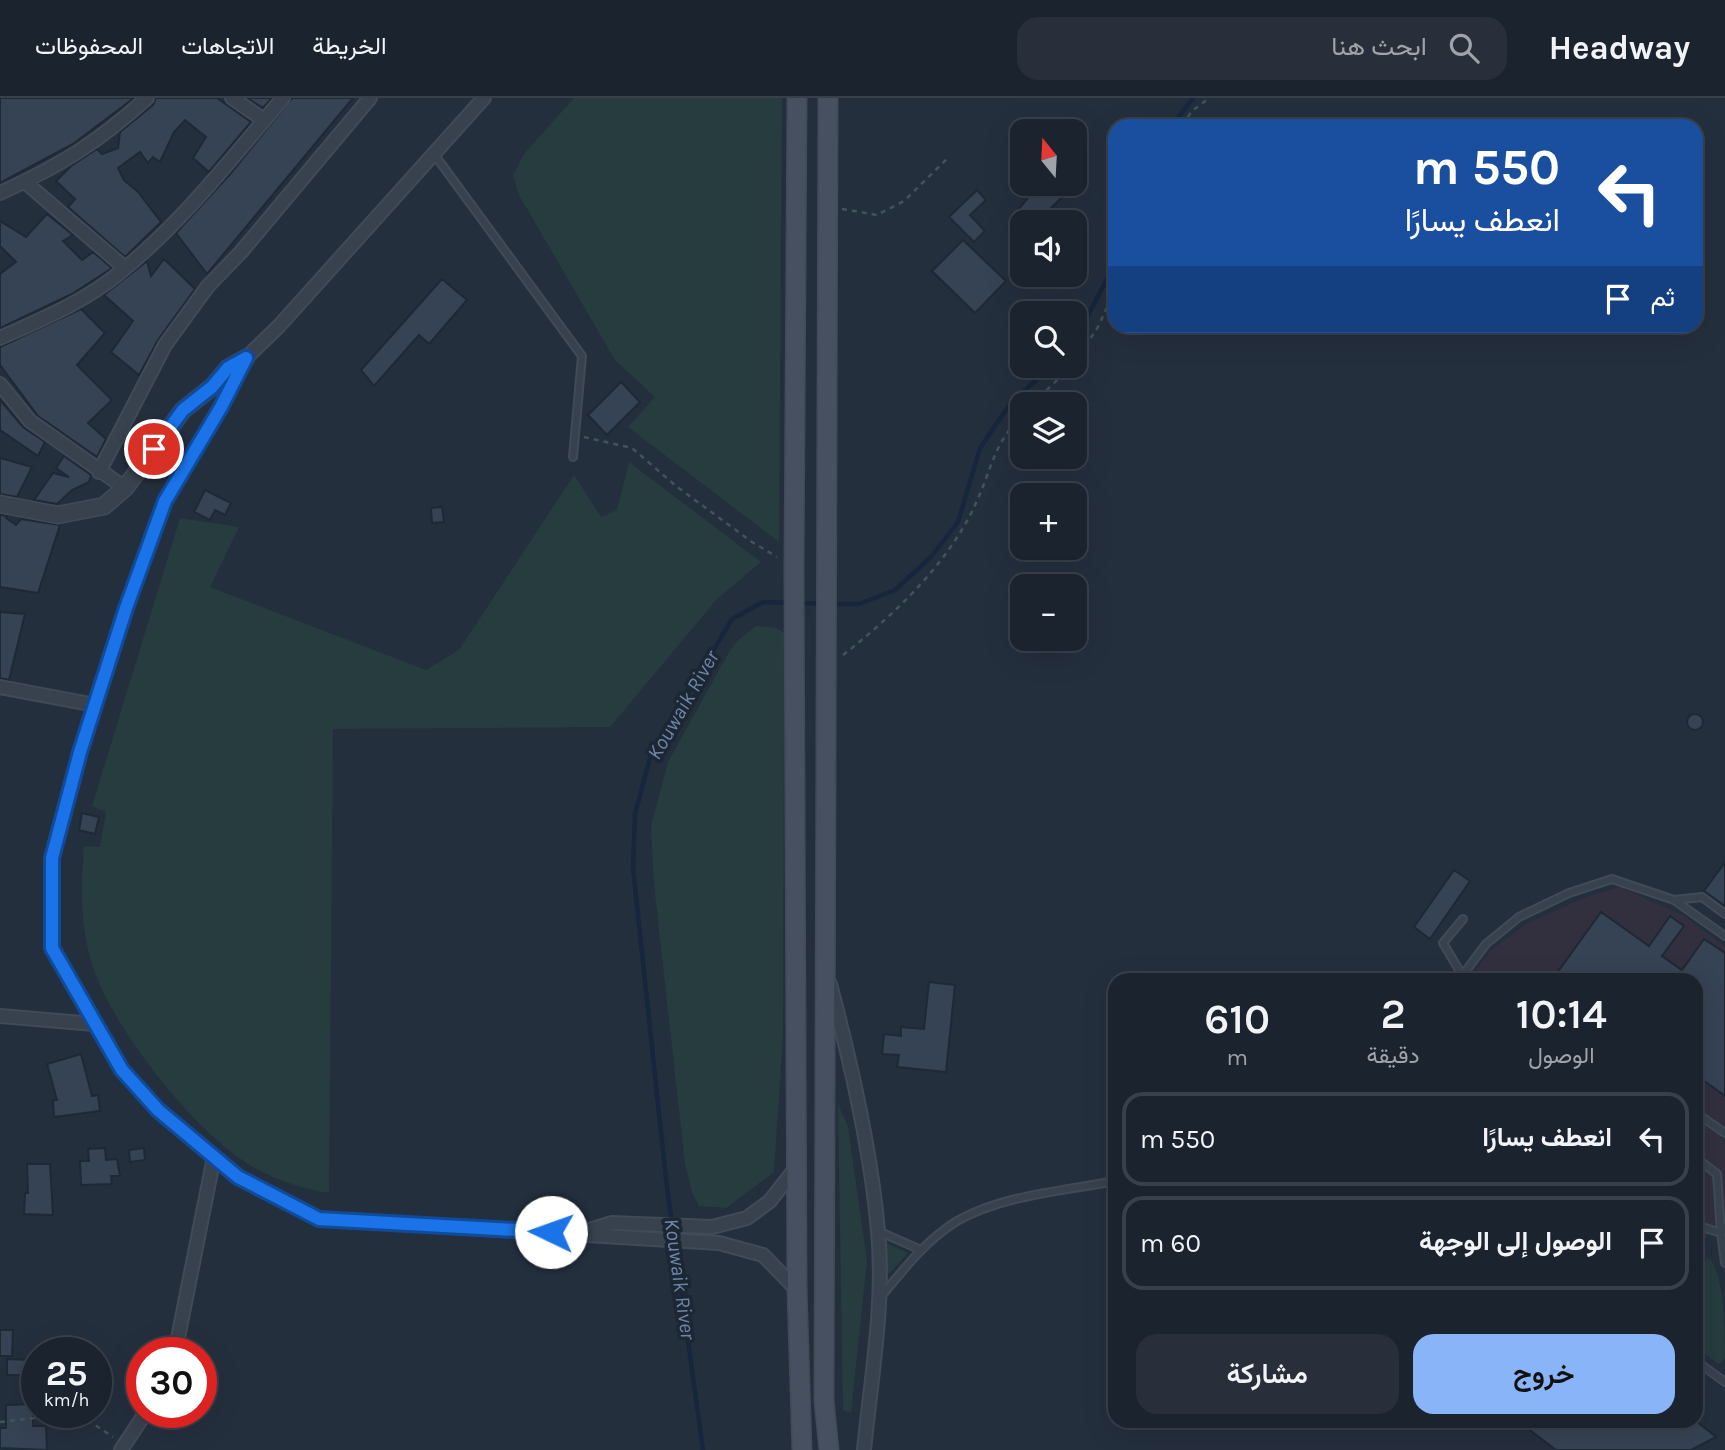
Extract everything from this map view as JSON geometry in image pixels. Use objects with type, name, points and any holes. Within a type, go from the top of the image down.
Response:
[{"type":"main road","points":[[797,98],[794,631],[797,1290],[802,1450]]},
{"type":"main road","points":[[828,98],[824,634],[824,1401],[829,1450]]},
{"type":"street","points":[[0,193],[63,163],[86,148],[147,98]]},
{"type":"street","points":[[232,98],[264,120]]},
{"type":"street","points":[[0,338],[49,316],[125,268],[181,217],[283,98]]},
{"type":"street","points":[[99,472],[165,345],[208,286],[241,252],[370,98]]},
{"type":"street","points":[[0,504],[58,515],[104,506],[125,488],[183,410],[212,387],[228,368],[246,358],[279,326],[484,98]]},
{"type":"street","points":[[24,182],[125,268]]},
{"type":"street","points":[[246,358],[221,407],[165,501],[95,705],[52,858],[52,948],[94,1024],[122,1070],[158,1110],[238,1177],[319,1219],[719,1243],[763,1255],[797,1290]]},
{"type":"street","points":[[0,384],[30,421],[125,488]]},
{"type":"street","points":[[0,687],[95,705]]},
{"type":"street","points":[[826,966],[852,1064],[878,1231],[879,1299],[864,1450]]},
{"type":"street","points":[[0,1016],[94,1024]]},
{"type":"street","points":[[178,1337],[214,1157]]},
{"type":"street","points":[[576,1234],[612,1223],[712,1227],[747,1218],[770,1201],[798,1164]]},
{"type":"street","points":[[123,1446],[135,1428]]},
{"type":"lane","points":[[434,154],[582,356],[573,457]]},
{"type":"lane","points":[[1465,973],[1486,944],[1520,917],[1569,893],[1612,879],[1674,900],[1725,936]]},
{"type":"lane","points":[[1674,900],[1702,897],[1725,914]]},
{"type":"lane","points":[[1458,973],[1443,943],[1463,919]]},
{"type":"lane","points":[[1703,1117],[1725,1133]]},
{"type":"lane","points":[[1703,1163],[1717,1174],[1725,1263]]},
{"type":"lane","points":[[879,1299],[920,1250],[957,1222],[998,1204],[1108,1182]]},
{"type":"lane","points":[[1703,1226],[1723,1230]]},
{"type":"lane","points":[[878,1231],[920,1250]]},
{"type":"lane","points":[[1703,1366],[1725,1382]]},
{"type":"path","points":[[1186,119],[1209,98]]},
{"type":"path","points":[[828,206],[877,215],[905,201],[950,156]]},
{"type":"path","points":[[1087,344],[1108,305]]},
{"type":"path","points":[[1045,392],[1059,378]]},
{"type":"path","points":[[826,667],[904,602],[951,546],[976,503],[990,461],[1010,427]]},
{"type":"path","points":[[575,435],[632,448],[676,486],[752,542],[783,561],[794,564]]},
{"type":"path","points":[[0,1422],[77,1413],[123,1446]]},
{"type":"shaded area","points":[[1620,887],[1684,916],[1725,946],[1725,1213],[1703,1243],[1703,973],[1473,973],[1491,950],[1528,923],[1586,897]]},
{"type":"shaded area","points":[[1703,1254],[1709,1257],[1703,1265]]},
{"type":"green space","points":[[574,98],[782,98],[779,542],[628,427],[655,397],[615,360],[519,195],[513,176],[524,154]]},
{"type":"green space","points":[[629,462],[761,562],[717,599],[610,727],[333,729],[329,1193],[265,1173],[245,1162],[200,1124],[153,1070],[132,1041],[99,983],[84,929],[84,846],[100,847],[106,812],[92,806],[180,518],[239,527],[210,587],[426,670],[459,650],[574,475],[601,517],[617,510]]},
{"type":"green space","points":[[756,626],[776,628],[786,634],[788,639],[784,721],[783,1035],[774,1172],[726,1208],[699,1206],[692,1192],[685,1164],[654,885],[651,826],[668,762],[729,652],[737,641]]},
{"type":"green space","points":[[838,1104],[848,1127],[867,1261],[851,1413],[843,1410]]},
{"type":"green space","points":[[884,1242],[908,1253],[885,1278]]},
{"type":"green space","points":[[1709,1257],[1721,1290],[1725,1358],[1719,1364],[1703,1353],[1703,1265]]},
{"type":"building","points":[[0,98],[134,98],[73,144],[0,183]]},
{"type":"building","points":[[156,98],[217,98],[251,122],[209,172],[193,158],[206,137],[185,120],[174,132],[160,162],[153,157],[148,163],[140,152],[118,168],[124,180],[138,192],[161,222],[125,257],[68,207],[75,199],[56,181],[71,166],[97,149],[102,154],[118,148],[120,132],[153,105]]},
{"type":"building","points":[[247,98],[272,98],[263,108]]},
{"type":"building","points":[[292,98],[353,98],[207,274],[176,233],[231,173]]},
{"type":"building","points":[[977,190],[986,200],[970,215],[985,231],[974,242],[949,217]]},
{"type":"building","points":[[1029,196],[1063,196],[1049,210],[1018,210]]},
{"type":"building","points":[[47,214],[73,235],[63,241],[82,260],[93,252],[112,268],[72,294],[0,328],[0,274],[16,262],[0,246],[0,221],[26,237]]},
{"type":"building","points":[[963,240],[1006,281],[975,313],[932,271]]},
{"type":"building","points":[[164,259],[195,289],[158,340],[139,375],[111,352],[133,321],[104,295],[147,261],[151,276]]},
{"type":"building","points":[[442,279],[467,300],[429,344],[419,335],[374,386],[361,370]]},
{"type":"building","points":[[81,309],[105,333],[77,365],[112,400],[88,423],[106,439],[97,457],[38,416],[0,365],[0,347]]},
{"type":"building","points":[[621,382],[640,402],[607,435],[588,415]]},
{"type":"building","points":[[0,400],[23,427],[45,442],[38,456],[0,430]]},
{"type":"building","points":[[64,456],[91,475],[89,482],[72,490],[57,504],[34,500],[53,473],[69,477],[56,468]]},
{"type":"building","points":[[0,458],[32,467],[17,497],[0,494]]},
{"type":"building","points":[[205,490],[231,503],[225,515],[215,510],[210,520],[194,512]]},
{"type":"building","points":[[442,507],[444,522],[432,523],[431,508]]},
{"type":"building","points":[[0,515],[7,516],[6,518],[16,525],[21,519],[60,525],[38,593],[0,587]]},
{"type":"building","points":[[0,612],[25,614],[9,680],[0,678]]},
{"type":"building","points":[[1695,714],[1703,722],[1695,730],[1687,722]]},
{"type":"building","points":[[82,813],[99,817],[95,834],[79,830]]},
{"type":"building","points":[[1725,862],[1725,906],[1704,891]]},
{"type":"building","points":[[1454,870],[1470,881],[1430,939],[1414,927]]},
{"type":"building","points":[[1601,912],[1649,946],[1670,916],[1684,926],[1662,956],[1682,970],[1704,939],[1725,953],[1725,1096],[1703,1080],[1703,973],[1557,973]]},
{"type":"building","points":[[929,982],[955,985],[946,1072],[897,1067],[899,1055],[882,1054],[884,1034],[901,1036],[901,1027],[924,1029]]},
{"type":"building","points":[[81,1054],[92,1096],[98,1095],[100,1111],[54,1117],[53,1100],[57,1100],[47,1064]]},
{"type":"building","points":[[105,1148],[106,1160],[117,1159],[120,1176],[111,1176],[112,1184],[81,1185],[80,1161],[89,1161],[88,1149]]},
{"type":"building","points":[[144,1148],[145,1160],[130,1162],[129,1150]]},
{"type":"building","points":[[27,1164],[50,1164],[53,1215],[24,1214],[25,1193],[28,1193]]},
{"type":"building","points":[[0,1330],[13,1330],[12,1356],[0,1356]]},
{"type":"building","points":[[7,1359],[21,1360],[21,1375],[7,1375]]},
{"type":"building","points":[[21,1404],[21,1428],[46,1428],[47,1450],[0,1448],[0,1428],[6,1428],[6,1405]]},
{"type":"building","points":[[1703,1427],[1716,1437],[1691,1450],[1556,1450],[1527,1428]]},
{"type":"waterway","name":"Kouwaik River","points":[[1177,119],[1193,98]]},
{"type":"waterway","name":"Kouwaik River","points":[[1087,317],[1108,277]]},
{"type":"waterway","name":"Kouwaik River","points":[[832,604],[859,604],[895,590],[931,557],[958,522],[980,448],[1012,401],[1039,378]]},
{"type":"waterway","name":"Kouwaik River","points":[[703,1450],[666,1179],[633,868],[635,814],[650,758],[732,619],[763,602],[791,603]]},
{"type":"waterway","name":"Kouwaik River","points":[[800,603],[823,604]]},
{"type":"route","points":[[154,449],[183,410],[212,387],[228,368],[246,358],[221,407],[165,501],[126,608],[80,752],[52,858],[52,948],[122,1070],[158,1110],[238,1177],[319,1219],[551,1232]]}]
